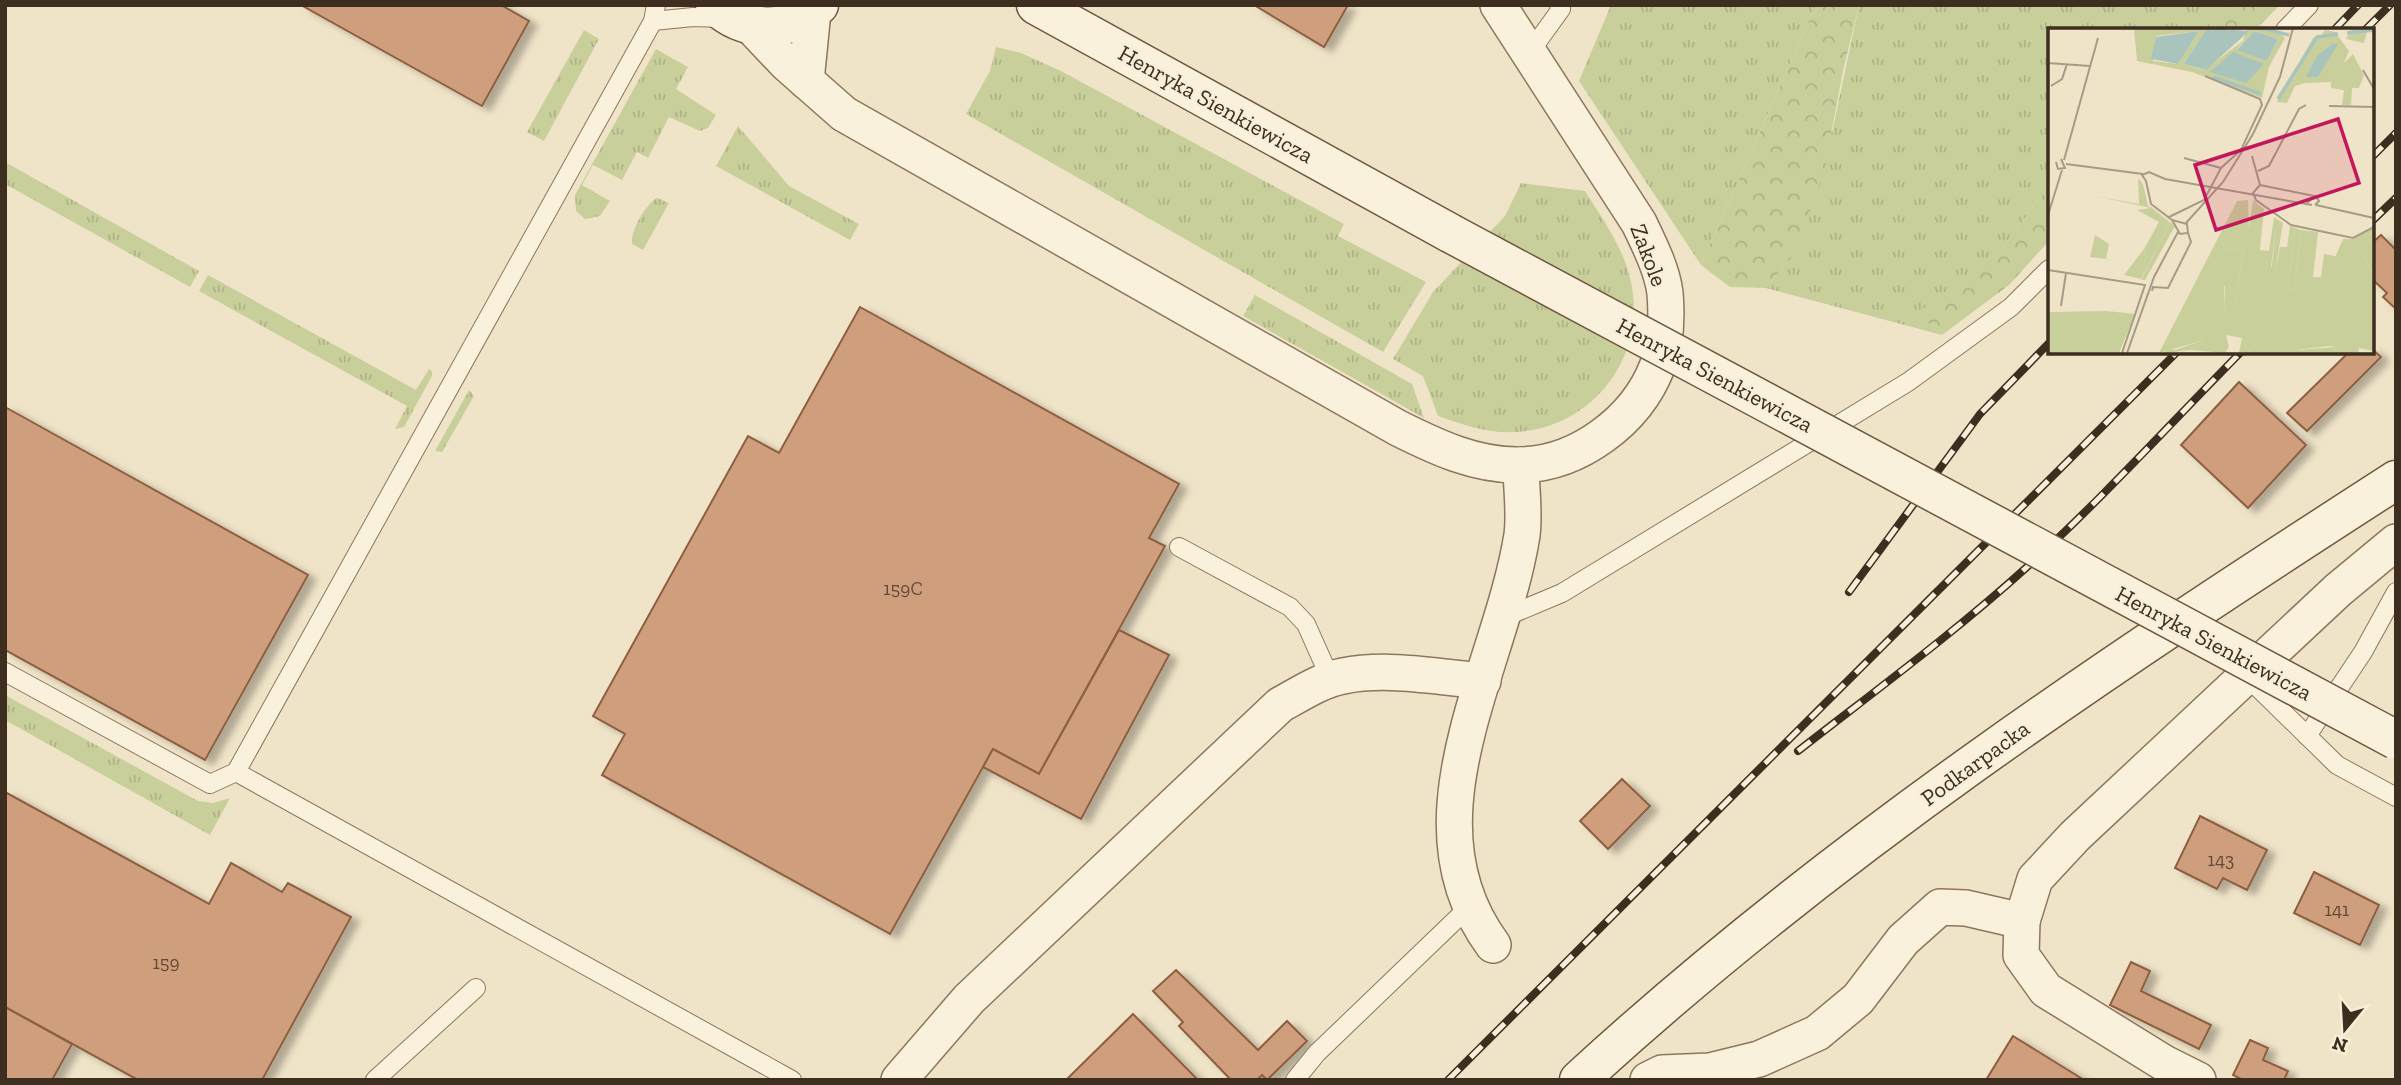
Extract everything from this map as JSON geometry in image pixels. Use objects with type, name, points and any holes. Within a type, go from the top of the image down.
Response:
[{"type":"main road","name":"Henryka Sienkiewicza","points":[[1036,5],[1450,233],[2396,740]]},
{"type":"main road","points":[[733,17],[783,25],[816,8]]},
{"type":"main road","name":"Podkarpacka","points":[[1579,1080],[1638,1026],[1824,872],[2065,697],[2396,480]]},
{"type":"street","name":"Zakole","points":[[733,17],[844,114],[1398,428],[1476,461],[1521,465],[1562,458],[1598,440],[1618,421],[1657,368],[1666,328],[1664,290],[1653,253],[1639,223],[1498,5]]},
{"type":"street","points":[[806,82],[816,8]]},
{"type":"street","points":[[1493,946],[1469,907],[1457,876],[1453,849],[1454,817],[1462,756],[1522,532],[1521,465]]},
{"type":"street","points":[[2198,1080],[2164,1063],[2046,990],[2021,955],[2022,921],[2035,879],[2075,836],[2246,676],[2392,551]]},
{"type":"street","points":[[899,1080],[969,999],[1280,705],[1331,680],[1363,673],[1483,681]]},
{"type":"street","points":[[1648,1080],[1662,1073],[1710,1071],[1759,1059],[1817,1033],[1858,999],[1903,940],[1940,907],[1965,908],[2022,921]]},
{"type":"lane","points":[[2287,28],[2309,5]]},
{"type":"lane","points":[[1530,52],[1561,6]]},
{"type":"lane","points":[[5,672],[210,784],[236,772],[654,13],[733,17]]},
{"type":"lane","points":[[1499,620],[1562,593],[1908,382],[2011,307],[2048,270]]},
{"type":"lane","points":[[1179,547],[1290,607],[1306,624],[1331,680]]},
{"type":"lane","points":[[2307,736],[2386,614],[2396,592]]},
{"type":"lane","points":[[2246,676],[2337,765],[2396,797]]},
{"type":"lane","points":[[236,772],[792,1080]]},
{"type":"lane","points":[[1295,1080],[1317,1053],[1469,907]]},
{"type":"lane","points":[[375,1080],[477,988]]},
{"type":"green space","points":[[1611,5],[1816,5],[1701,265],[1579,81]]},
{"type":"green space","points":[[1816,5],[1859,5],[1843,71],[1824,172],[1794,255],[1766,288],[1730,287],[1701,265]]},
{"type":"green space","points":[[1859,5],[2230,5],[2208,28],[2048,28],[2048,186],[2002,249],[1918,313],[1942,335],[1766,288],[1794,255],[1833,128]]},
{"type":"green space","points":[[2230,5],[2280,5],[2257,28],[2208,28]]},
{"type":"green space","points":[[584,30],[599,39],[544,141],[527,132]]},
{"type":"green space","points":[[996,47],[1021,53],[1061,71],[1344,224],[1338,236],[1426,282],[1383,352],[966,114],[990,71]]},
{"type":"green space","points":[[656,49],[688,67],[676,89],[716,115],[708,128],[700,131],[669,117],[648,158],[637,152],[622,180],[593,165],[582,185],[610,201],[600,216],[585,219],[576,211],[575,195]]},
{"type":"green space","points":[[738,126],[789,186],[859,224],[850,240],[716,166]]},
{"type":"green space","points":[[5,162],[199,271],[190,287],[5,184]]},
{"type":"green space","points":[[1521,183],[1585,191],[1612,235],[1628,270],[1634,310],[1631,336],[1622,361],[1609,383],[1591,402],[1569,417],[1544,427],[1517,432],[1496,432],[1438,416],[1423,376],[1393,359],[1433,292],[1505,216]]},
{"type":"green space","points":[[2048,186],[2048,242],[2009,285],[1942,335],[1917,313],[2002,249]]},
{"type":"green space","points":[[657,198],[669,203],[643,250],[632,244],[632,239],[636,225]]},
{"type":"green space","points":[[208,275],[416,390],[429,369],[432,371],[432,376],[404,427],[395,429],[407,406],[199,291]]},
{"type":"green space","points":[[1255,295],[1412,384],[1424,418],[1243,316]]},
{"type":"green space","points":[[469,390],[474,396],[442,452],[435,451]]},
{"type":"green space","points":[[5,695],[198,801],[213,803],[230,798],[210,835],[5,720]]},
{"type":"building","points":[[301,5],[501,5],[529,21],[482,106]]},
{"type":"building","points":[[1254,5],[1348,5],[1324,47]]},
{"type":"building","points":[[2381,235],[2396,250],[2396,309],[2383,297],[2387,293],[2373,280],[2373,242]]},
{"type":"building","points":[[860,307],[1179,484],[1149,538],[1165,546],[1039,774],[993,749],[890,934],[602,775],[625,734],[593,716],[748,436],[779,453]]},
{"type":"building","points":[[2373,350],[2381,357],[2307,431],[2287,413],[2347,354],[2373,354]]},
{"type":"building","points":[[2239,382],[2306,445],[2248,508],[2181,445]]},
{"type":"building","points":[[5,407],[308,575],[205,760],[5,650]]},
{"type":"building","points":[[1119,630],[1169,655],[1081,819],[983,767],[993,749],[1039,774]]},
{"type":"building","points":[[1622,779],[1650,806],[1608,849],[1580,821]]},
{"type":"building","points":[[5,792],[209,904],[231,863],[282,892],[288,883],[351,917],[262,1080],[138,1080],[5,1007]]},
{"type":"building","points":[[2200,816],[2267,850],[2247,890],[2223,878],[2217,889],[2175,868]]},
{"type":"building","points":[[2314,872],[2379,905],[2360,945],[2294,913]]},
{"type":"building","points":[[2131,962],[2150,971],[2141,991],[2211,1025],[2199,1049],[2110,1005]]},
{"type":"building","points":[[1176,970],[1258,1050],[1287,1021],[1307,1041],[1267,1080],[1262,1075],[1257,1080],[1231,1080],[1179,1026],[1183,1022],[1153,991]]},
{"type":"building","points":[[5,1007],[72,1044],[52,1080],[5,1080]]},
{"type":"building","points":[[1133,1014],[1198,1080],[1066,1080]]},
{"type":"building","points":[[2013,1036],[2084,1080],[1986,1080]]},
{"type":"building","points":[[2250,1040],[2268,1048],[2263,1060],[2288,1071],[2284,1080],[2243,1080],[2233,1075]]},
{"type":"railway","points":[[2336,28],[2358,5]]},
{"type":"railway","points":[[2367,28],[2390,5]]},
{"type":"railway","points":[[2373,156],[2396,133]]},
{"type":"railway","points":[[2373,220],[2396,198]]},
{"type":"railway","points":[[1849,592],[1980,414],[2048,344]]},
{"type":"railway","points":[[1448,1080],[2175,354]]},
{"type":"railway","points":[[1798,751],[1943,638],[2027,567],[2109,488],[2239,354]]}]
